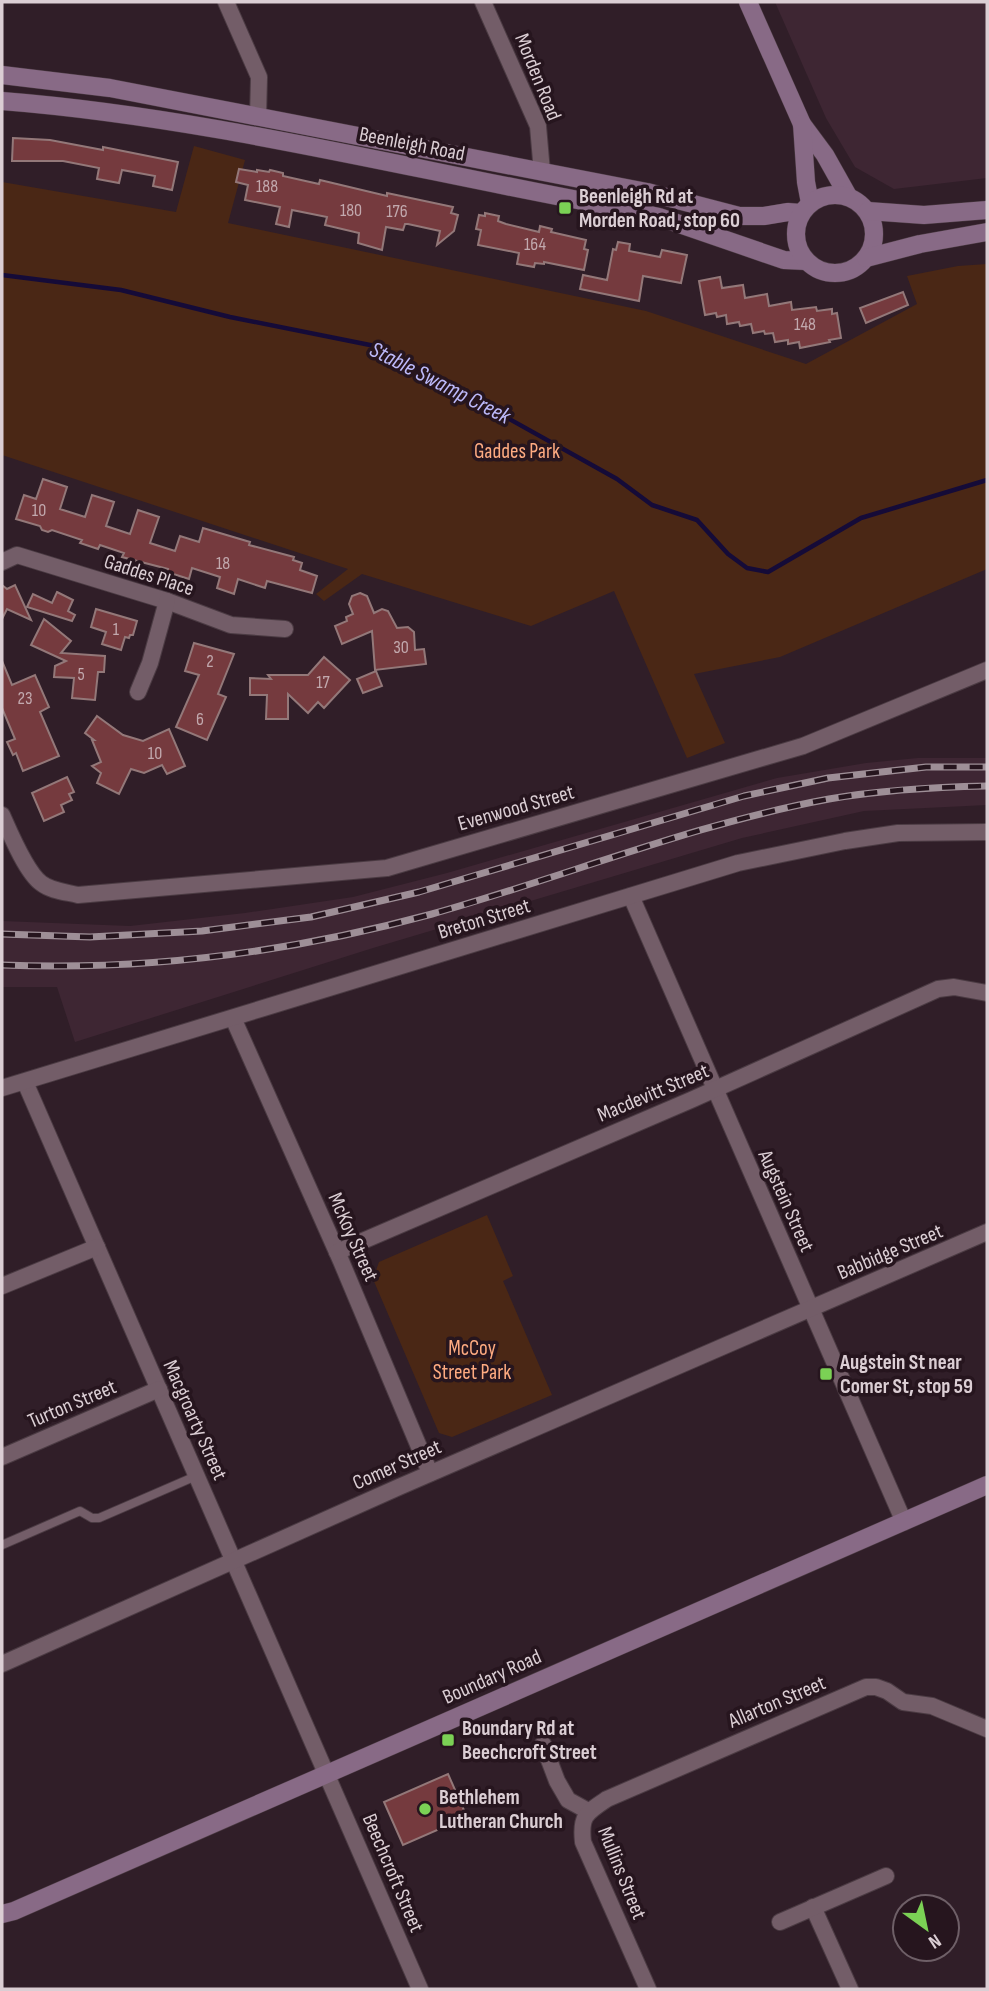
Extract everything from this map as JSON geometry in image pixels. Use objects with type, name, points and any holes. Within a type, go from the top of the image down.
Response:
[{"type":"main road","points":[[748,2],[802,124],[825,155],[848,196]]},
{"type":"main road","name":"Beenleigh Road","points":[[2,75],[110,88],[647,192],[739,216],[764,216],[806,208]]},
{"type":"main road","name":"Beenleigh Road","points":[[2,101],[211,128],[604,205],[659,217],[784,260],[806,261]]},
{"type":"main road","points":[[802,124],[806,208]]},
{"type":"main road","points":[[835,194],[848,196],[868,211],[874,222],[873,247],[856,267],[844,272],[830,273],[817,269],[806,261],[796,238],[796,225],[806,208],[822,196],[835,194]]},
{"type":"main road","points":[[868,211],[924,215],[987,210]]},
{"type":"main road","points":[[866,258],[920,244],[987,232]]},
{"type":"main road","name":"Boundary Road","points":[[6,1915],[987,1485]]},
{"type":"street","points":[[226,2],[259,77],[258,117]]},
{"type":"street","name":"Morden Road","points":[[483,2],[538,126],[542,172]]},
{"type":"street","name":"Gaddes Place","points":[[2,562],[18,555],[167,601],[231,625],[285,629]]},
{"type":"street","points":[[138,692],[150,663],[167,601]]},
{"type":"street","name":"Evenwood Street","points":[[2,816],[22,857],[40,883],[78,895],[387,868],[803,746],[987,670]]},
{"type":"street","name":"Breton Street","points":[[2,1088],[738,863],[898,833],[987,832]]},
{"type":"street","name":"Augstein Street","points":[[631,896],[904,1522]]},
{"type":"street","name":"Macdevitt Street","points":[[337,1252],[938,989],[954,986],[987,993]]},
{"type":"street","name":"McKoy Street","points":[[233,1018],[337,1252],[430,1473]]},
{"type":"street","name":"Macgroarty Street","points":[[25,1082],[328,1774]]},
{"type":"street","name":"Babbidge Street","points":[[810,1310],[987,1232]]},
{"type":"street","points":[[2,1286],[97,1247]]},
{"type":"street","name":"Comer Street","points":[[2,1664],[430,1473],[810,1310]]},
{"type":"street","name":"Turton Street","points":[[2,1457],[159,1389]]},
{"type":"street","name":"Allarton Street","points":[[588,1811],[607,1799],[866,1687],[887,1691],[903,1702],[932,1706],[987,1729]]},
{"type":"street","name":"Mullins Street","points":[[542,1744],[568,1800],[588,1811],[581,1824],[583,1842],[648,1989]]},
{"type":"street","name":"Beechcroft Street","points":[[328,1774],[420,1989]]},
{"type":"street","points":[[780,1922],[886,1876]]},
{"type":"street","points":[[813,1907],[850,1989]]},
{"type":"lane","points":[[2,1545],[80,1511],[92,1518],[99,1518],[196,1476]]},
{"type":"shaded area","points":[[775,2],[987,2],[987,178],[894,189],[855,167],[826,118]]},
{"type":"shaded area","points":[[918,758],[987,758],[987,805],[864,811],[742,838],[373,948],[75,1042],[57,987],[2,987],[2,921],[130,926],[353,897],[447,873],[777,778],[866,763]]},
{"type":"green space","name":"Gaddes Park","points":[[194,146],[245,160],[228,223],[646,311],[806,364],[917,304],[907,276],[958,266],[987,264],[987,569],[780,657],[694,674],[725,743],[687,758],[614,591],[531,626],[362,574],[324,601],[316,594],[348,569],[2,455],[2,182],[176,212]]},
{"type":"green space","name":"McCoy Street Park","points":[[487,1215],[513,1276],[503,1281],[552,1395],[452,1437],[439,1433],[373,1279],[379,1262]]},
{"type":"building","points":[[13,138],[50,140],[103,150],[103,147],[178,162],[172,190],[153,186],[155,176],[122,170],[119,183],[97,179],[99,168],[63,161],[12,161]]},
{"type":"building","points":[[239,169],[257,172],[270,170],[283,173],[283,176],[319,184],[320,180],[387,196],[387,193],[453,207],[451,213],[458,215],[454,231],[437,245],[440,231],[408,224],[405,224],[403,230],[386,227],[382,250],[358,243],[359,233],[325,225],[327,217],[292,210],[289,227],[276,224],[280,207],[245,200],[248,185],[236,182]]},
{"type":"building","points":[[485,213],[499,216],[498,221],[506,224],[539,232],[540,226],[552,229],[551,232],[586,240],[584,249],[588,250],[584,270],[544,262],[535,263],[534,267],[517,264],[519,253],[478,245],[481,230],[476,229],[479,215],[485,216]]},
{"type":"building","points":[[618,242],[630,244],[629,251],[660,257],[662,250],[687,255],[681,283],[643,276],[639,301],[580,289],[583,275],[607,280],[613,249],[616,250]]},
{"type":"building","points":[[720,277],[722,288],[743,285],[745,298],[767,294],[769,306],[791,302],[792,310],[816,307],[817,311],[832,309],[832,314],[837,313],[841,338],[800,348],[799,342],[775,342],[773,333],[753,333],[751,324],[727,324],[726,315],[705,315],[699,281]]},
{"type":"building","points":[[903,292],[908,305],[866,323],[860,308]]},
{"type":"building","points":[[43,479],[67,487],[60,509],[85,517],[92,495],[114,502],[106,526],[130,534],[138,510],[159,517],[150,543],[175,551],[180,536],[199,542],[203,528],[250,542],[249,545],[294,557],[293,560],[302,563],[300,570],[317,576],[312,593],[267,581],[265,588],[238,579],[234,594],[217,588],[220,577],[192,568],[189,579],[167,572],[168,569],[122,557],[124,553],[100,545],[98,549],[80,543],[82,540],[52,530],[48,532],[40,526],[16,519],[24,495],[36,499]]},
{"type":"building","points":[[2,585],[7,589],[15,585],[31,620],[7,609],[2,619]]},
{"type":"building","points":[[57,592],[73,600],[68,611],[75,615],[72,621],[27,607],[33,594],[52,603]]},
{"type":"building","points":[[360,593],[367,596],[374,613],[382,609],[388,611],[397,628],[408,627],[414,632],[415,650],[424,649],[426,664],[375,670],[372,631],[342,644],[335,626],[347,621],[346,617],[353,614],[349,604],[352,596]]},
{"type":"building","points":[[96,609],[137,621],[133,635],[125,637],[121,650],[102,644],[106,632],[91,627]]},
{"type":"building","points":[[44,619],[71,641],[61,653],[105,656],[104,672],[98,672],[95,700],[72,698],[74,678],[54,677],[55,666],[66,661],[31,645]]},
{"type":"building","points":[[194,643],[234,654],[218,694],[226,697],[207,740],[176,727],[199,675],[185,671]]},
{"type":"building","points":[[324,657],[350,680],[324,708],[318,702],[308,713],[288,694],[288,719],[266,719],[267,695],[250,695],[250,678],[308,675]]},
{"type":"building","points":[[2,661],[12,685],[35,675],[49,707],[40,712],[59,756],[23,771],[16,753],[13,755],[7,742],[15,739],[2,708]]},
{"type":"building","points":[[376,671],[382,686],[363,693],[357,679]]},
{"type":"building","points":[[97,716],[123,735],[143,741],[169,729],[185,766],[167,774],[162,765],[144,773],[131,769],[119,794],[97,783],[101,773],[92,766],[101,762],[94,740],[85,733]]},
{"type":"building","points":[[67,777],[74,792],[69,794],[72,800],[61,805],[64,812],[44,821],[32,793]]},
{"type":"building","name":"Bethlehem Lutheran Church","points":[[448,1774],[467,1817],[403,1845],[384,1802]]},
{"type":"waterway","name":"Stable Swamp Creek","points":[[2,275],[121,290],[230,317],[380,347],[617,479],[652,505],[697,520],[728,554],[747,568],[768,572],[861,518],[987,480]]},
{"type":"railway","points":[[2,934],[90,937],[202,931],[311,917],[419,892],[744,796],[828,778],[926,767],[987,767]]},
{"type":"railway","points":[[2,965],[165,962],[326,939],[432,914],[678,837],[778,810],[868,793],[987,786]]},
{"type":"place","name":"Beenleigh Rd at Morden Road, stop 60","points":[[565,208]]},
{"type":"place","name":"Augstein St near Comer St, stop 59","points":[[826,1374]]},
{"type":"place","name":"Boundary Rd at Beechcroft Street","points":[[448,1740]]},
{"type":"place","name":"Bethlehem Lutheran Church","points":[[425,1809]]}]
